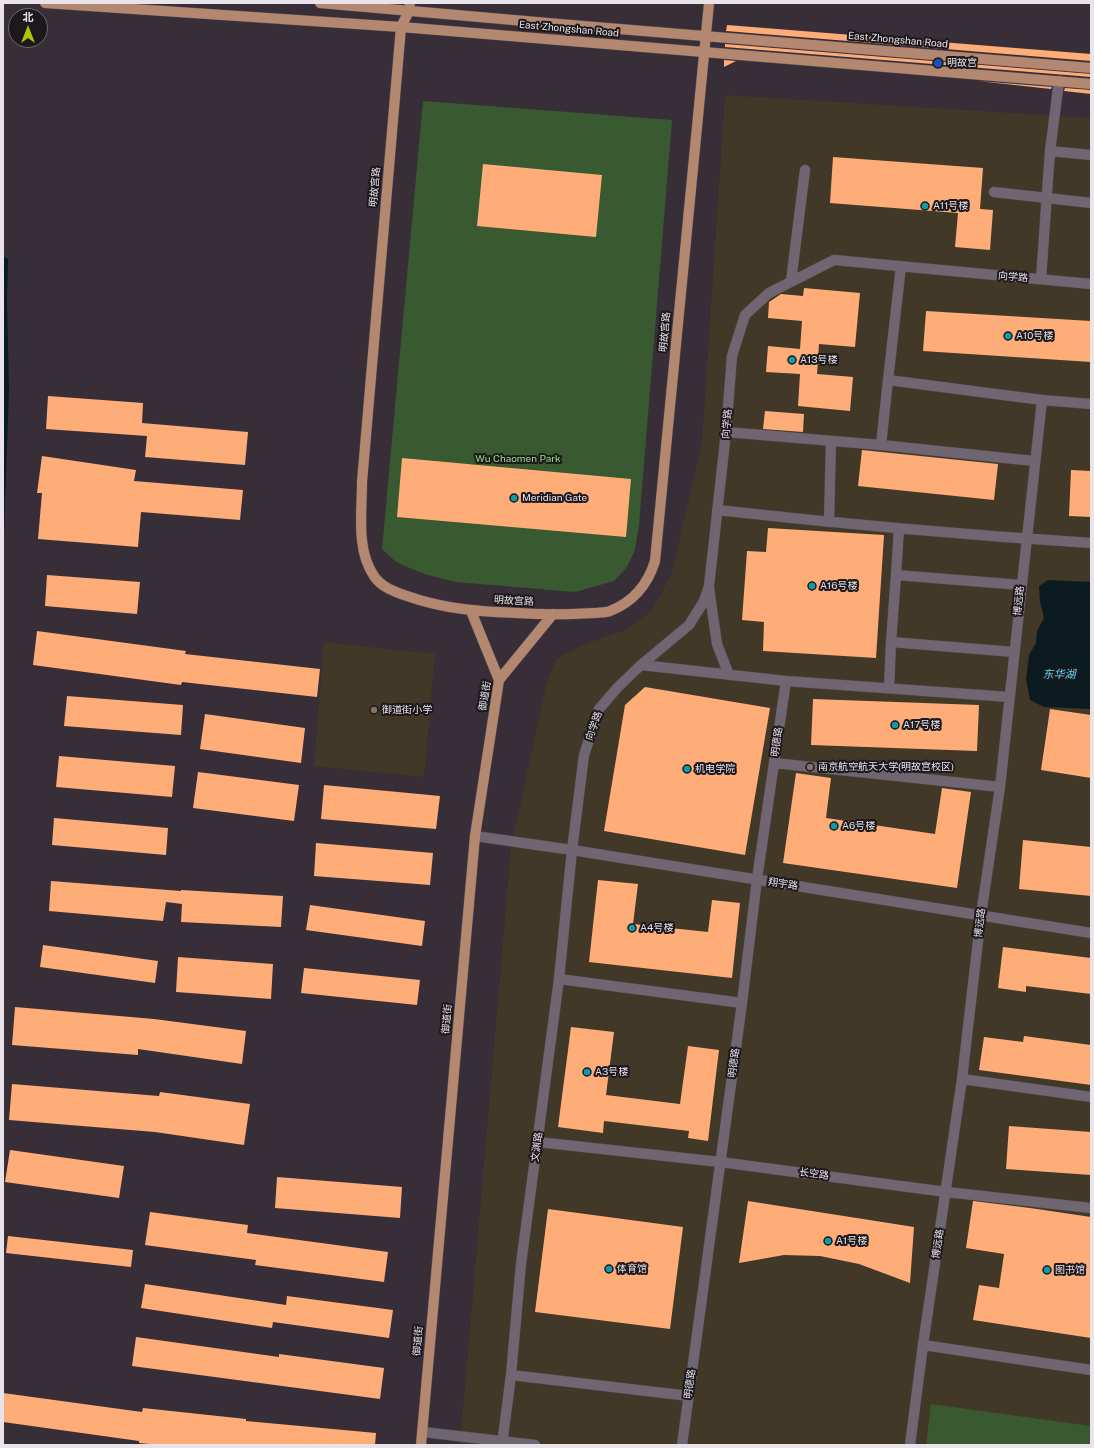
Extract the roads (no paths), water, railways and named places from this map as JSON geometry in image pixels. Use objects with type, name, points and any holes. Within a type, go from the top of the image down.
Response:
[{"type":"main road","name":"East Zhongshan Road","points":[[45,3],[401,27],[1091,84]]},
{"type":"main road","name":"East Zhongshan Road","points":[[320,3],[410,7],[706,36],[1091,68]]},
{"type":"main road","name":"明故宫路","points":[[410,7],[401,27],[362,482],[362,552],[366,564],[374,578],[390,591],[426,603],[471,611],[581,614],[609,612],[622,604],[643,586],[651,574],[655,561],[709,3]]},
{"type":"main road","points":[[471,611],[499,680]]},
{"type":"main road","name":"御道街","points":[[421,1445],[475,836],[499,680],[553,614]]},
{"type":"lane","points":[[1041,279],[1050,151],[1060,81]]},
{"type":"lane","points":[[1050,151],[1091,155]]},
{"type":"lane","points":[[791,281],[805,170]]},
{"type":"lane","points":[[994,192],[1091,203]]},
{"type":"lane","name":"向学路","points":[[572,850],[584,755],[600,709],[618,687],[641,665],[688,625],[704,601],[709,586],[726,432],[732,356],[745,315],[769,293],[834,260],[1091,284]]},
{"type":"lane","points":[[881,445],[901,266]]},
{"type":"lane","points":[[888,380],[1042,400],[1091,404]]},
{"type":"lane","name":"博远路","points":[[910,1445],[962,1079],[981,916],[1000,787],[1034,462],[1042,400]]},
{"type":"lane","points":[[726,432],[881,445],[1034,462]]},
{"type":"lane","points":[[829,522],[831,441]]},
{"type":"lane","points":[[717,510],[829,522],[1026,539],[1091,543]]},
{"type":"lane","points":[[890,688],[899,528]]},
{"type":"lane","points":[[896,576],[1021,585]]},
{"type":"lane","points":[[709,586],[717,644],[729,675]]},
{"type":"lane","points":[[892,642],[1014,652]]},
{"type":"lane","points":[[641,665],[786,680],[1009,697]]},
{"type":"lane","name":"明德路","points":[[682,1445],[742,1003],[757,879],[786,680]]},
{"type":"lane","points":[[774,763],[1000,787]]},
{"type":"lane","name":"翔宇路","points":[[475,836],[757,879],[1091,933]]},
{"type":"lane","name":"文渊路","points":[[502,1443],[511,1374],[521,1264],[559,979],[572,850]]},
{"type":"lane","points":[[559,979],[742,1003]]},
{"type":"lane","points":[[962,1079],[1091,1097]]},
{"type":"lane","name":"长空路","points":[[538,1142],[720,1162],[946,1192],[1091,1208]]},
{"type":"lane","points":[[923,1345],[1091,1370]]},
{"type":"lane","points":[[511,1374],[688,1396]]},
{"type":"lane","points":[[423,1432],[502,1443],[535,1445]]},
{"type":"water","points":[[3,256],[8,259],[7,303],[9,389],[3,563]]},
{"type":"water","name":"东华湖","points":[[1048,580],[1091,582],[1091,709],[1044,707],[1030,700],[1026,679],[1029,655],[1036,643],[1037,631],[1044,618],[1040,602],[1039,586]]},
{"type":"place","name":"明故宫","points":[[938,63]]},
{"type":"place","name":"A11号楼","points":[[925,206]]},
{"type":"place","name":"A10号楼","points":[[1008,336]]},
{"type":"place","name":"A13号楼","points":[[792,360]]},
{"type":"place","name":"Meridian Gate","points":[[514,498]]},
{"type":"place","name":"A16号楼","points":[[812,586]]},
{"type":"place","name":"御道街小学","points":[[374,710]]},
{"type":"place","name":"A17号楼","points":[[895,725]]},
{"type":"place","name":"南京航空航天大学(明故宫校区)","points":[[810,767]]},
{"type":"place","name":"机电学院","points":[[687,769]]},
{"type":"place","name":"A6号楼","points":[[834,826]]},
{"type":"place","name":"A4号楼","points":[[632,928]]},
{"type":"place","name":"A3号楼","points":[[587,1072]]},
{"type":"place","name":"A1号楼","points":[[828,1241]]},
{"type":"place","name":"体育馆","points":[[609,1269]]},
{"type":"place","name":"图书馆","points":[[1047,1270]]},
{"type":"park label","name":"Wu Chaomen Park","points":[[518,459]]}]
